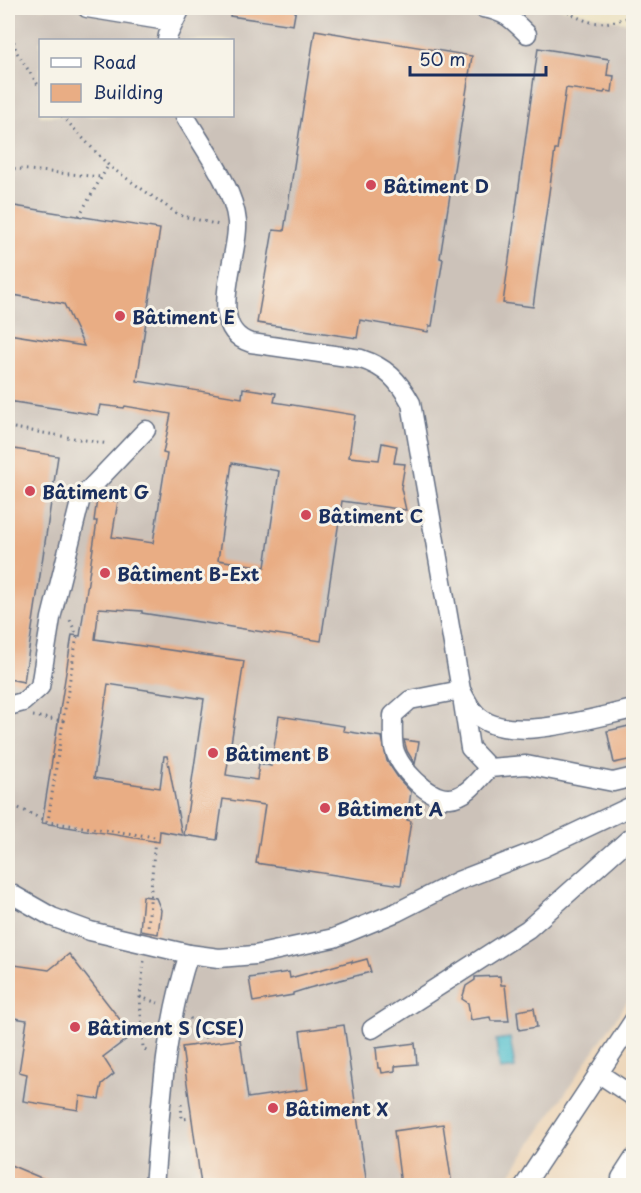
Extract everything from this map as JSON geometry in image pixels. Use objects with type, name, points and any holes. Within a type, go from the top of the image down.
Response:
[{"type":"street","points":[[87,8],[177,15],[167,39]]},
{"type":"street","points":[[483,8],[498,10],[527,34]]},
{"type":"street","points":[[186,117],[218,168],[237,222],[226,302],[229,326],[244,340],[251,343],[375,363],[388,371],[401,384],[411,403],[470,748],[489,768]]},
{"type":"street","points":[[8,706],[23,702],[40,687],[51,618],[81,498],[146,430]]},
{"type":"street","points":[[461,690],[476,714],[493,726],[516,730],[537,729],[633,709]]},
{"type":"street","points":[[461,690],[410,700],[393,715],[394,749],[405,771],[430,793],[449,798],[470,789],[489,768],[526,765],[613,782],[633,777]]},
{"type":"street","points":[[8,892],[52,917],[90,931],[189,954],[219,958],[255,955],[334,938],[397,912],[458,881],[543,848],[633,805]]},
{"type":"street","points":[[372,1029],[528,929],[616,849],[633,838]]},
{"type":"street","points":[[154,1185],[165,1062],[179,981],[189,954]]},
{"type":"street","points":[[524,1185],[633,1020]]},
{"type":"street","points":[[598,1073],[633,1097]]},
{"type":"street","points":[[621,1178],[633,1158]]},
{"type":"path","points":[[562,8],[571,15],[592,23],[613,22],[633,15]]},
{"type":"path","points":[[8,18],[16,51],[39,86]]},
{"type":"path","points":[[63,117],[109,166],[179,215],[226,226],[237,222]]},
{"type":"path","points":[[79,216],[109,166]]},
{"type":"path","points":[[8,168],[101,177]]},
{"type":"path","points":[[8,427],[130,448]]},
{"type":"path","points":[[48,822],[77,636],[67,613]]},
{"type":"path","points":[[31,716],[69,720]]},
{"type":"path","points":[[8,803],[48,822],[155,837],[140,998],[143,1047],[156,1062],[165,1062]]},
{"type":"shaded area","points":[[8,8],[560,8],[633,24],[633,993],[503,1185],[8,1185]]},
{"type":"shaded area","points":[[633,993],[633,1185],[503,1185]]},
{"type":"water","points":[[510,1038],[515,1068],[500,1070],[496,1040]]},
{"type":"building","points":[[231,8],[296,8],[293,25],[230,16]]},
{"type":"building","name":"Bâtiment D","points":[[315,30],[472,56],[440,258],[443,259],[432,326],[429,326],[428,332],[360,320],[357,338],[257,323],[273,230],[284,231]]},
{"type":"building","points":[[538,48],[609,59],[607,75],[614,76],[612,92],[566,88],[533,307],[503,303]]},
{"type":"building","points":[[8,205],[160,229],[137,381],[242,398],[243,388],[276,393],[274,402],[355,415],[349,457],[379,460],[382,443],[397,446],[394,463],[405,464],[401,488],[406,510],[342,501],[321,641],[142,613],[142,611],[99,608],[95,639],[244,661],[226,775],[257,780],[259,763],[271,766],[279,716],[344,726],[343,731],[382,737],[387,761],[411,792],[407,820],[411,821],[401,885],[256,863],[265,805],[223,799],[217,840],[184,835],[204,699],[108,684],[94,778],[160,788],[164,756],[167,756],[182,835],[160,831],[159,842],[42,823],[72,635],[80,636],[97,521],[94,521],[97,499],[118,501],[112,537],[153,543],[167,454],[163,453],[171,414],[125,406],[124,408],[100,405],[98,415],[8,401],[8,334],[84,346],[64,304],[8,294]],"holes":[[[232,463],[279,471],[265,567],[218,560]]]},
{"type":"building","points":[[8,448],[58,456],[24,682],[8,679]]},
{"type":"building","points":[[633,725],[633,759],[614,763],[607,731]]},
{"type":"building","points":[[404,740],[419,742],[415,764],[407,751]]},
{"type":"building","points":[[143,896],[156,898],[161,910],[158,934],[140,931]]},
{"type":"building","name":"Bâtiment S (CSE)","points":[[69,954],[132,1035],[103,1057],[114,1074],[102,1084],[99,1099],[80,1096],[78,1110],[23,1101],[27,1074],[19,1072],[27,1020],[8,1017],[8,964],[49,970]]},
{"type":"building","points":[[367,959],[371,972],[309,988],[293,993],[293,995],[253,1002],[249,978],[289,972],[290,978]]},
{"type":"building","points":[[500,976],[501,985],[505,985],[509,1021],[491,1021],[490,1017],[471,1020],[468,1003],[462,999],[466,986],[475,980],[475,977]]},
{"type":"building","points":[[534,1008],[537,1027],[519,1030],[517,1011]]},
{"type":"building","name":"Bâtiment X","points":[[344,1025],[367,1185],[201,1185],[182,1047],[240,1039],[248,1098],[308,1089],[300,1031]]},
{"type":"building","points":[[415,1043],[417,1064],[395,1066],[395,1071],[382,1073],[381,1068],[378,1068],[376,1048]]},
{"type":"building","points":[[443,1124],[452,1185],[401,1185],[394,1131]]},
{"type":"building","points":[[8,1164],[58,1185],[8,1185]]},
{"type":"place","name":"Bâtiment D","points":[[371,185]]},
{"type":"place","name":"Bâtiment E","points":[[120,316]]},
{"type":"place","name":"Bâtiment G","points":[[30,491]]},
{"type":"place","name":"Bâtiment C","points":[[306,515]]},
{"type":"place","name":"Bâtiment B-Ext","points":[[105,573]]},
{"type":"place","name":"Bâtiment B","points":[[213,753]]},
{"type":"place","name":"Bâtiment A","points":[[325,808]]},
{"type":"place","name":"Bâtiment S (CSE)","points":[[75,1027]]},
{"type":"place","name":"Bâtiment X","points":[[273,1108]]}]
